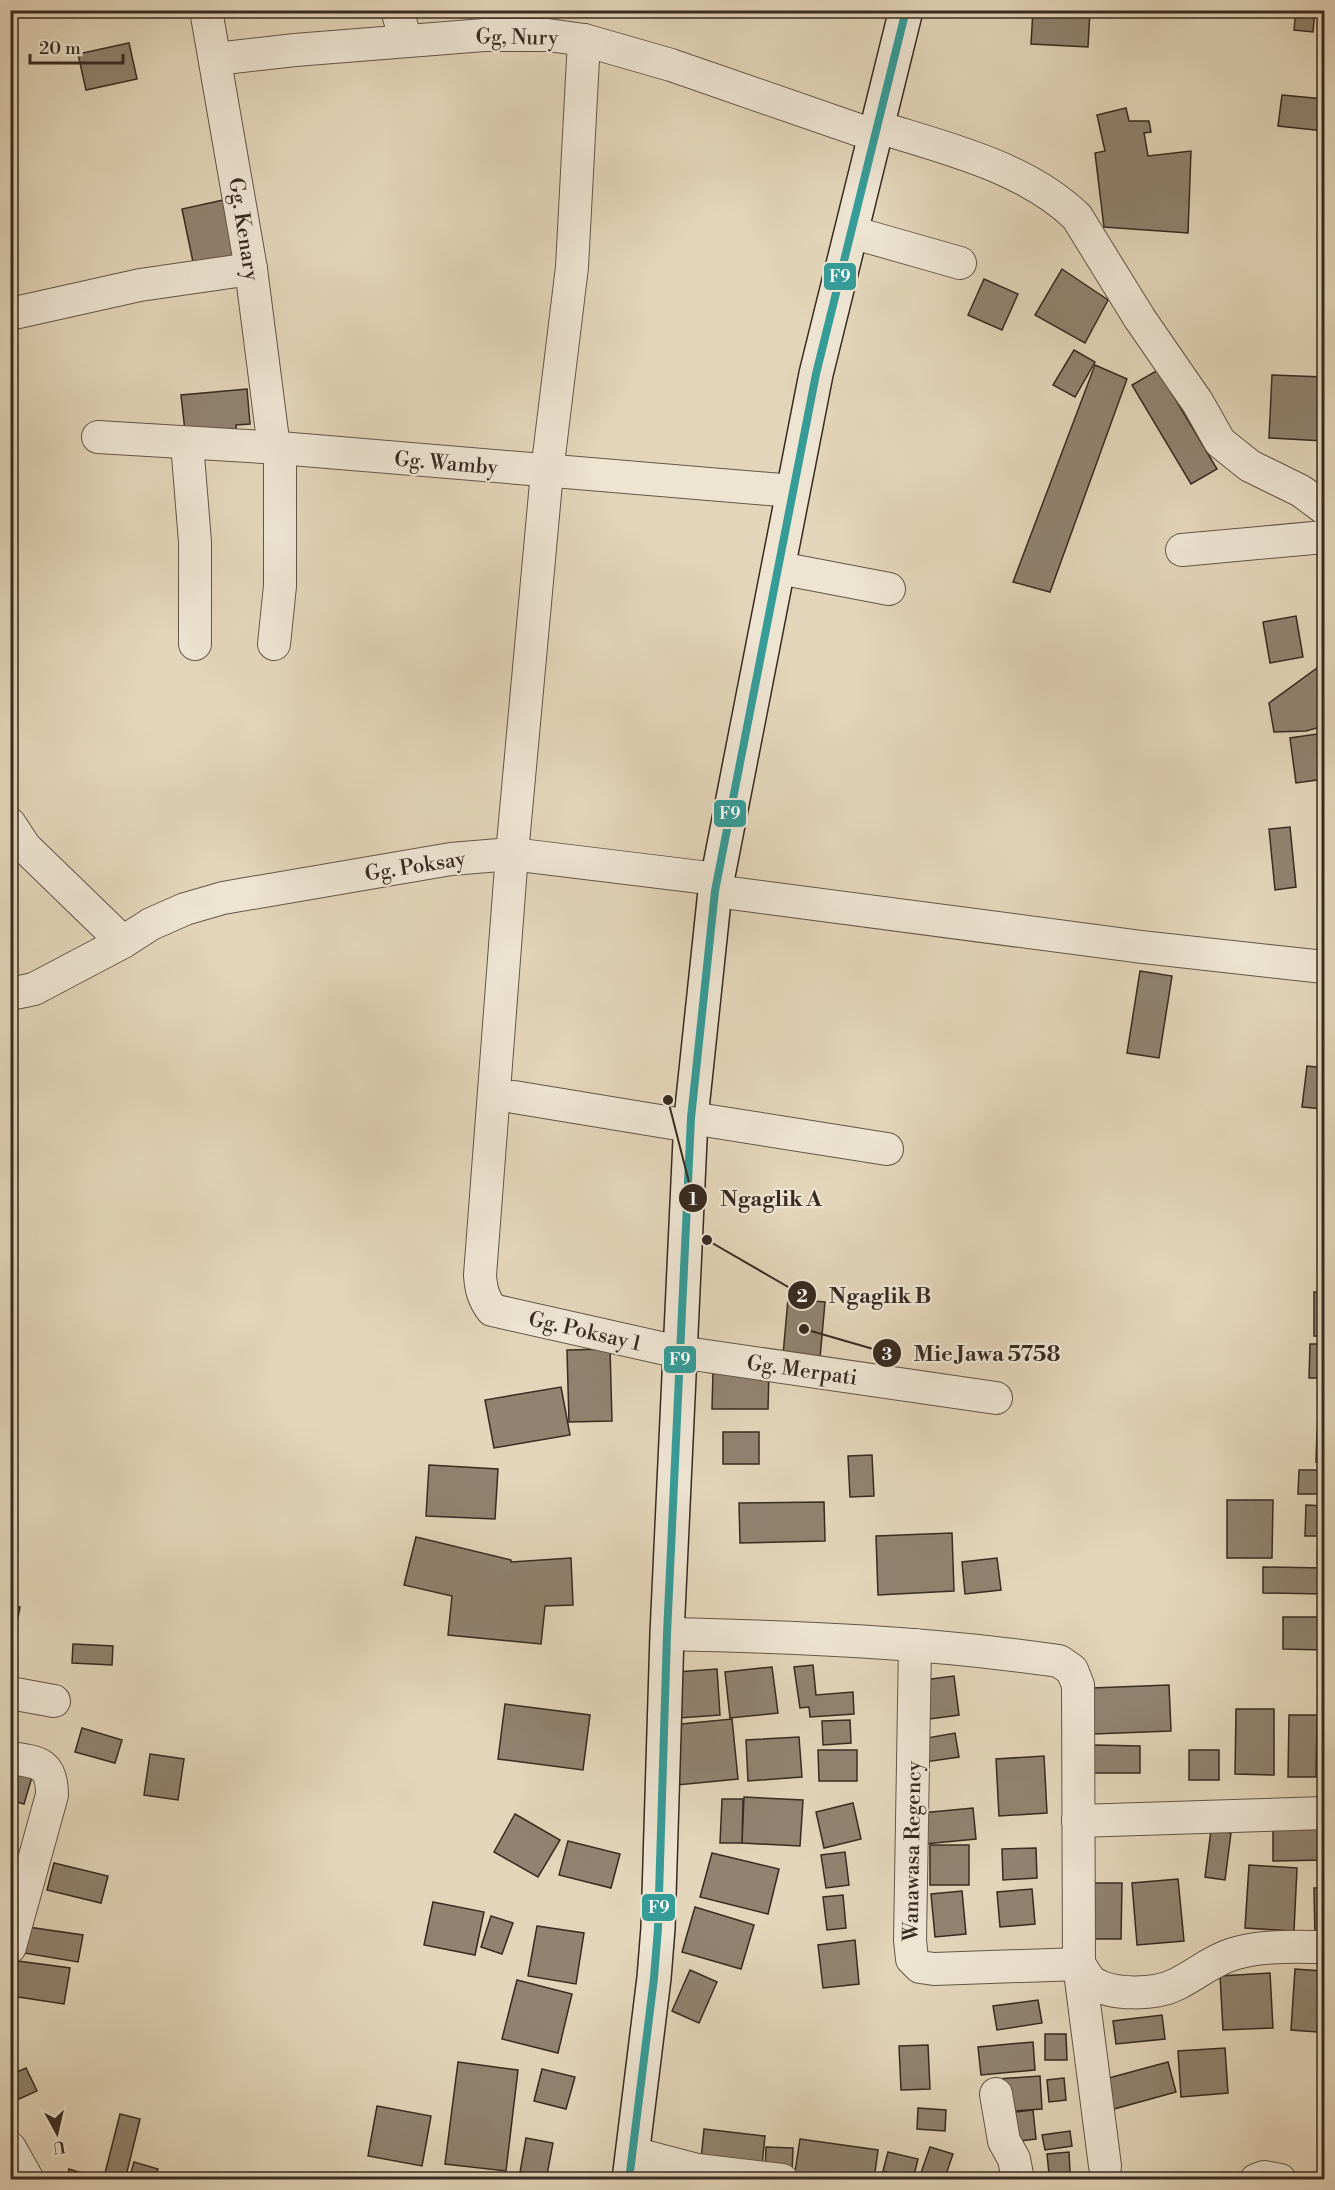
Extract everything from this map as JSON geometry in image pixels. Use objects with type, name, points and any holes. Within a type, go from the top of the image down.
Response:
[{"type":"main road","points":[[630,2166],[654,1978],[658,1928],[667,1634],[691,1122],[716,885],[816,374],[906,10]]},
{"type":"street","name":"Gg. Kenary","points":[[207,10],[251,269],[277,448],[280,586],[274,644]]},
{"type":"street","points":[[397,10],[406,41]]},
{"type":"street","name":"Gg, Nury","points":[[216,59],[484,35],[542,23],[584,40],[671,65],[877,132],[991,164],[1064,204],[1077,217],[1140,319],[1198,403],[1220,442],[1250,466],[1300,491],[1324,508]]},
{"type":"street","points":[[512,854],[547,472],[572,267],[584,40]]},
{"type":"street","points":[[851,232],[960,263]]},
{"type":"street","points":[[10,314],[141,285],[251,269]]},
{"type":"street","name":"Gg. Wamby","points":[[98,437],[277,448],[793,491]]},
{"type":"street","points":[[187,443],[195,542],[195,644]]},
{"type":"street","points":[[1182,550],[1324,537]]},
{"type":"street","points":[[779,568],[889,590]]},
{"type":"street","points":[[10,824],[25,847],[123,942]]},
{"type":"street","name":"Gg. Poksay","points":[[10,994],[34,989],[160,920],[185,909],[223,898],[452,859],[512,854],[1143,947],[1324,967]]},
{"type":"street","name":"Gg. Poksay 1","points":[[512,854],[480,1275],[484,1300],[492,1310],[679,1352]]},
{"type":"street","points":[[514,1097],[887,1149]]},
{"type":"street","name":"Gg. Merpati","points":[[679,1352],[996,1398]]},
{"type":"street","points":[[667,1634],[810,1637],[915,1645],[1059,1661],[1072,1670],[1078,1685],[1079,1964],[1105,2166]]},
{"type":"street","name":"Wanawasa Regency","points":[[915,1645],[910,1940],[912,1959],[920,1967],[934,1969],[1079,1964]]},
{"type":"street","points":[[10,1693],[54,1701]]},
{"type":"street","points":[[10,1758],[38,1762],[46,1767],[52,1786],[52,1795],[10,1947]]},
{"type":"street","points":[[1078,1821],[1324,1813]]},
{"type":"street","points":[[1079,1964],[1091,1982],[1108,1990],[1154,1991],[1174,1986],[1203,1966],[1234,1953],[1259,1948],[1324,1947]]},
{"type":"street","points":[[996,2094],[1004,2141],[1014,2159],[1018,2180]]},
{"type":"street","points":[[10,2148],[28,2180]]},
{"type":"street","points":[[630,2166],[697,2170],[782,2180]]},
{"type":"street","points":[[1256,2180],[1264,2177],[1280,2180]]},
{"type":"building","points":[[1033,10],[1090,10],[1088,47],[1031,44]]},
{"type":"building","points":[[1296,10],[1315,10],[1313,32],[1294,30]]},
{"type":"building","points":[[129,43],[137,79],[86,90],[78,54]]},
{"type":"building","points":[[1282,95],[1324,99],[1324,131],[1278,126]]},
{"type":"building","points":[[1126,108],[1129,121],[1149,121],[1151,132],[1144,133],[1148,156],[1191,151],[1188,233],[1104,227],[1095,153],[1105,151],[1097,115]]},
{"type":"building","points":[[228,199],[240,257],[194,267],[182,209]]},
{"type":"building","points":[[1062,269],[1108,300],[1085,343],[1035,315]]},
{"type":"building","points":[[984,279],[1018,294],[1002,330],[968,315]]},
{"type":"building","points":[[1074,350],[1095,362],[1075,397],[1053,385]]},
{"type":"building","points":[[1095,365],[1127,379],[1050,592],[1013,582]]},
{"type":"building","points":[[1158,370],[1217,469],[1191,484],[1132,385]]},
{"type":"building","points":[[1272,375],[1324,377],[1324,441],[1269,438]]},
{"type":"building","points":[[247,389],[250,424],[236,425],[237,438],[185,431],[181,395]]},
{"type":"building","points":[[1296,616],[1303,657],[1270,663],[1263,622]]},
{"type":"building","points":[[1324,663],[1324,726],[1306,731],[1274,732],[1269,703]]},
{"type":"building","points":[[1324,733],[1324,779],[1296,783],[1290,738]]},
{"type":"building","points":[[1290,827],[1296,887],[1275,890],[1269,829]]},
{"type":"building","points":[[1140,971],[1172,976],[1159,1058],[1127,1053]]},
{"type":"building","points":[[1307,1066],[1324,1068],[1324,1109],[1302,1107]]},
{"type":"building","points":[[1314,1292],[1324,1292],[1324,1336],[1314,1336]]},
{"type":"building","points":[[788,1299],[825,1302],[820,1358],[783,1355]]},
{"type":"building","points":[[1310,1344],[1324,1344],[1324,1378],[1309,1378]]},
{"type":"building","points":[[610,1349],[612,1421],[569,1422],[567,1350]]},
{"type":"building","points":[[713,1371],[769,1372],[768,1409],[712,1409]]},
{"type":"building","points":[[561,1387],[570,1435],[494,1448],[485,1400]]},
{"type":"building","points":[[1317,1431],[1324,1431],[1324,1462],[1316,1462]]},
{"type":"building","points":[[723,1432],[759,1432],[759,1464],[723,1464]]},
{"type":"building","points":[[872,1455],[874,1496],[850,1497],[848,1456]]},
{"type":"building","points":[[429,1465],[498,1469],[495,1519],[426,1516]]},
{"type":"building","points":[[1299,1470],[1324,1470],[1324,1494],[1298,1494]]},
{"type":"building","points":[[1227,1500],[1273,1500],[1272,1558],[1227,1558]]},
{"type":"building","points":[[824,1502],[825,1541],[740,1543],[739,1503]]},
{"type":"building","points":[[1306,1505],[1324,1506],[1324,1536],[1305,1536]]},
{"type":"building","points":[[952,1533],[954,1591],[878,1595],[876,1536]]},
{"type":"building","points":[[416,1537],[511,1560],[511,1562],[571,1558],[573,1605],[545,1606],[541,1644],[448,1635],[452,1596],[404,1585]]},
{"type":"building","points":[[1318,1538],[1324,1538],[1324,1563],[1317,1563]]},
{"type":"building","points":[[997,1558],[1001,1590],[965,1594],[962,1562]]},
{"type":"building","points":[[1263,1567],[1324,1568],[1324,1594],[1263,1593]]},
{"type":"building","points":[[10,1605],[20,1607],[10,1659]]},
{"type":"building","points":[[1283,1617],[1324,1617],[1324,1650],[1283,1649]]},
{"type":"building","points":[[73,1644],[113,1646],[112,1665],[72,1663]]},
{"type":"building","points":[[813,1665],[816,1695],[853,1692],[854,1714],[810,1717],[809,1707],[800,1708],[794,1667]]},
{"type":"building","points":[[772,1667],[778,1713],[730,1718],[725,1672]]},
{"type":"building","points":[[717,1669],[720,1715],[679,1718],[676,1672]]},
{"type":"building","points":[[954,1676],[959,1715],[930,1719],[924,1680]]},
{"type":"building","points":[[1169,1685],[1171,1731],[1094,1734],[1092,1688]]},
{"type":"building","points":[[505,1704],[590,1715],[583,1770],[498,1759]]},
{"type":"building","points":[[1236,1709],[1274,1709],[1274,1775],[1235,1774]]},
{"type":"building","points":[[1289,1715],[1317,1715],[1316,1777],[1288,1777]]},
{"type":"building","points":[[732,1719],[738,1779],[677,1785],[671,1725]]},
{"type":"building","points":[[850,1720],[851,1743],[823,1745],[822,1721]]},
{"type":"building","points":[[82,1728],[122,1740],[115,1763],[75,1752]]},
{"type":"building","points":[[955,1733],[959,1757],[925,1762],[921,1739]]},
{"type":"building","points":[[799,1737],[802,1777],[748,1781],[746,1740]]},
{"type":"building","points":[[1094,1745],[1140,1746],[1140,1773],[1094,1773]]},
{"type":"building","points":[[818,1750],[857,1750],[857,1781],[819,1781]]},
{"type":"building","points":[[1189,1750],[1219,1750],[1219,1780],[1189,1780]]},
{"type":"building","points":[[150,1754],[184,1759],[178,1800],[144,1795]]},
{"type":"building","points":[[1044,1756],[1047,1813],[999,1816],[996,1759]]},
{"type":"building","points":[[10,1770],[32,1777],[24,1804],[10,1800]]},
{"type":"building","points":[[744,1797],[803,1800],[800,1846],[742,1843]]},
{"type":"building","points":[[722,1799],[743,1799],[742,1843],[720,1843]]},
{"type":"building","points":[[853,1803],[861,1839],[824,1848],[816,1812]]},
{"type":"building","points":[[973,1808],[976,1839],[925,1844],[921,1813]]},
{"type":"building","points":[[515,1814],[560,1840],[538,1877],[494,1852]]},
{"type":"building","points":[[1324,1824],[1324,1860],[1273,1861],[1273,1825]]},
{"type":"building","points":[[1211,1830],[1231,1833],[1225,1880],[1205,1877]]},
{"type":"building","points":[[568,1841],[620,1854],[611,1888],[559,1875]]},
{"type":"building","points":[[930,1845],[969,1845],[969,1885],[930,1885]]},
{"type":"building","points":[[1036,1848],[1037,1878],[1003,1880],[1002,1849]]},
{"type":"building","points":[[845,1852],[849,1885],[826,1888],[821,1855]]},
{"type":"building","points":[[712,1853],[779,1869],[768,1914],[700,1897]]},
{"type":"building","points":[[54,1863],[108,1876],[101,1903],[47,1890]]},
{"type":"building","points":[[1249,1865],[1297,1868],[1294,1931],[1245,1928]]},
{"type":"building","points":[[1178,1879],[1184,1941],[1137,1945],[1132,1883]]},
{"type":"building","points":[[1090,1883],[1122,1883],[1121,1939],[1089,1939]]},
{"type":"building","points":[[1314,1888],[1324,1888],[1324,1937],[1315,1937]]},
{"type":"building","points":[[1032,1889],[1035,1924],[1000,1927],[997,1892]]},
{"type":"building","points":[[962,1891],[966,1934],[935,1937],[931,1894]]},
{"type":"building","points":[[843,1895],[846,1928],[827,1930],[823,1897]]},
{"type":"building","points":[[433,1902],[484,1912],[475,1955],[424,1945]]},
{"type":"building","points":[[695,1907],[754,1925],[741,1969],[682,1952]]},
{"type":"building","points":[[491,1916],[513,1923],[502,1954],[481,1947]]},
{"type":"building","points":[[537,1926],[584,1933],[576,1984],[528,1976]]},
{"type":"building","points":[[28,1927],[83,1935],[78,1962],[24,1953]]},
{"type":"building","points":[[855,1940],[859,1984],[823,1988],[818,1945]]},
{"type":"building","points":[[18,1961],[70,1968],[64,2004],[12,1996]]},
{"type":"building","points":[[1295,1969],[1322,1971],[1317,2032],[1291,2030]]},
{"type":"building","points":[[690,1970],[717,1982],[699,2023],[672,2011]]},
{"type":"building","points":[[1270,1973],[1273,2028],[1223,2030],[1220,1976]]},
{"type":"building","points":[[517,1980],[572,1994],[558,2053],[502,2039]]},
{"type":"building","points":[[1038,2000],[1042,2023],[997,2030],[993,2006]]},
{"type":"building","points":[[1162,2015],[1165,2039],[1116,2044],[1113,2021]]},
{"type":"building","points":[[1045,2034],[1066,2034],[1067,2060],[1045,2060]]},
{"type":"building","points":[[1033,2042],[1035,2070],[981,2075],[978,2047]]},
{"type":"building","points":[[928,2045],[930,2089],[901,2090],[899,2046]]},
{"type":"building","points":[[1225,2048],[1228,2093],[1181,2097],[1178,2051]]},
{"type":"building","points":[[458,2062],[518,2070],[506,2171],[445,2164]]},
{"type":"building","points":[[1168,2062],[1176,2092],[1114,2109],[1105,2079]]},
{"type":"building","points":[[26,2068],[37,2091],[10,2103],[10,2075]]},
{"type":"building","points":[[542,2069],[575,2077],[566,2109],[534,2101]]},
{"type":"building","points":[[1040,2076],[1042,2109],[999,2112],[997,2079]]},
{"type":"building","points":[[1064,2078],[1066,2100],[1049,2102],[1047,2080]]},
{"type":"building","points":[[377,2106],[431,2116],[422,2166],[368,2156]]},
{"type":"building","points":[[918,2108],[946,2110],[945,2131],[917,2129]]},
{"type":"building","points":[[1033,2110],[1036,2139],[1010,2142],[1006,2113]]},
{"type":"building","points":[[120,2114],[140,2119],[125,2180],[115,2180],[104,2177]]},
{"type":"building","points":[[704,2129],[765,2136],[762,2166],[701,2160]]},
{"type":"building","points":[[1070,2131],[1072,2146],[1045,2150],[1042,2135]]},
{"type":"building","points":[[526,2138],[553,2143],[546,2180],[519,2178]]},
{"type":"building","points":[[800,2139],[878,2150],[874,2180],[841,2180],[795,2172]]},
{"type":"building","points":[[766,2147],[793,2148],[792,2174],[765,2173]]},
{"type":"building","points":[[930,2147],[953,2154],[944,2180],[921,2173]]},
{"type":"building","points":[[888,2152],[918,2159],[913,2179],[883,2171]]},
{"type":"building","points":[[1069,2152],[1070,2172],[1049,2174],[1047,2154]]},
{"type":"building","points":[[134,2162],[158,2169],[155,2180],[129,2180]]},
{"type":"building","points":[[69,2169],[99,2178],[99,2180],[66,2180]]},
{"type":"transit line","name":"F9","points":[[629,2180],[658,1928],[667,1634],[691,1118],[715,891],[816,374],[906,10]]},
{"type":"place","name":"Ngaglik A","points":[[668,1100]]},
{"type":"place","name":"Ngaglik B","points":[[707,1240]]},
{"type":"place","name":"Mie Jawa 5758","points":[[804,1329]]}]
